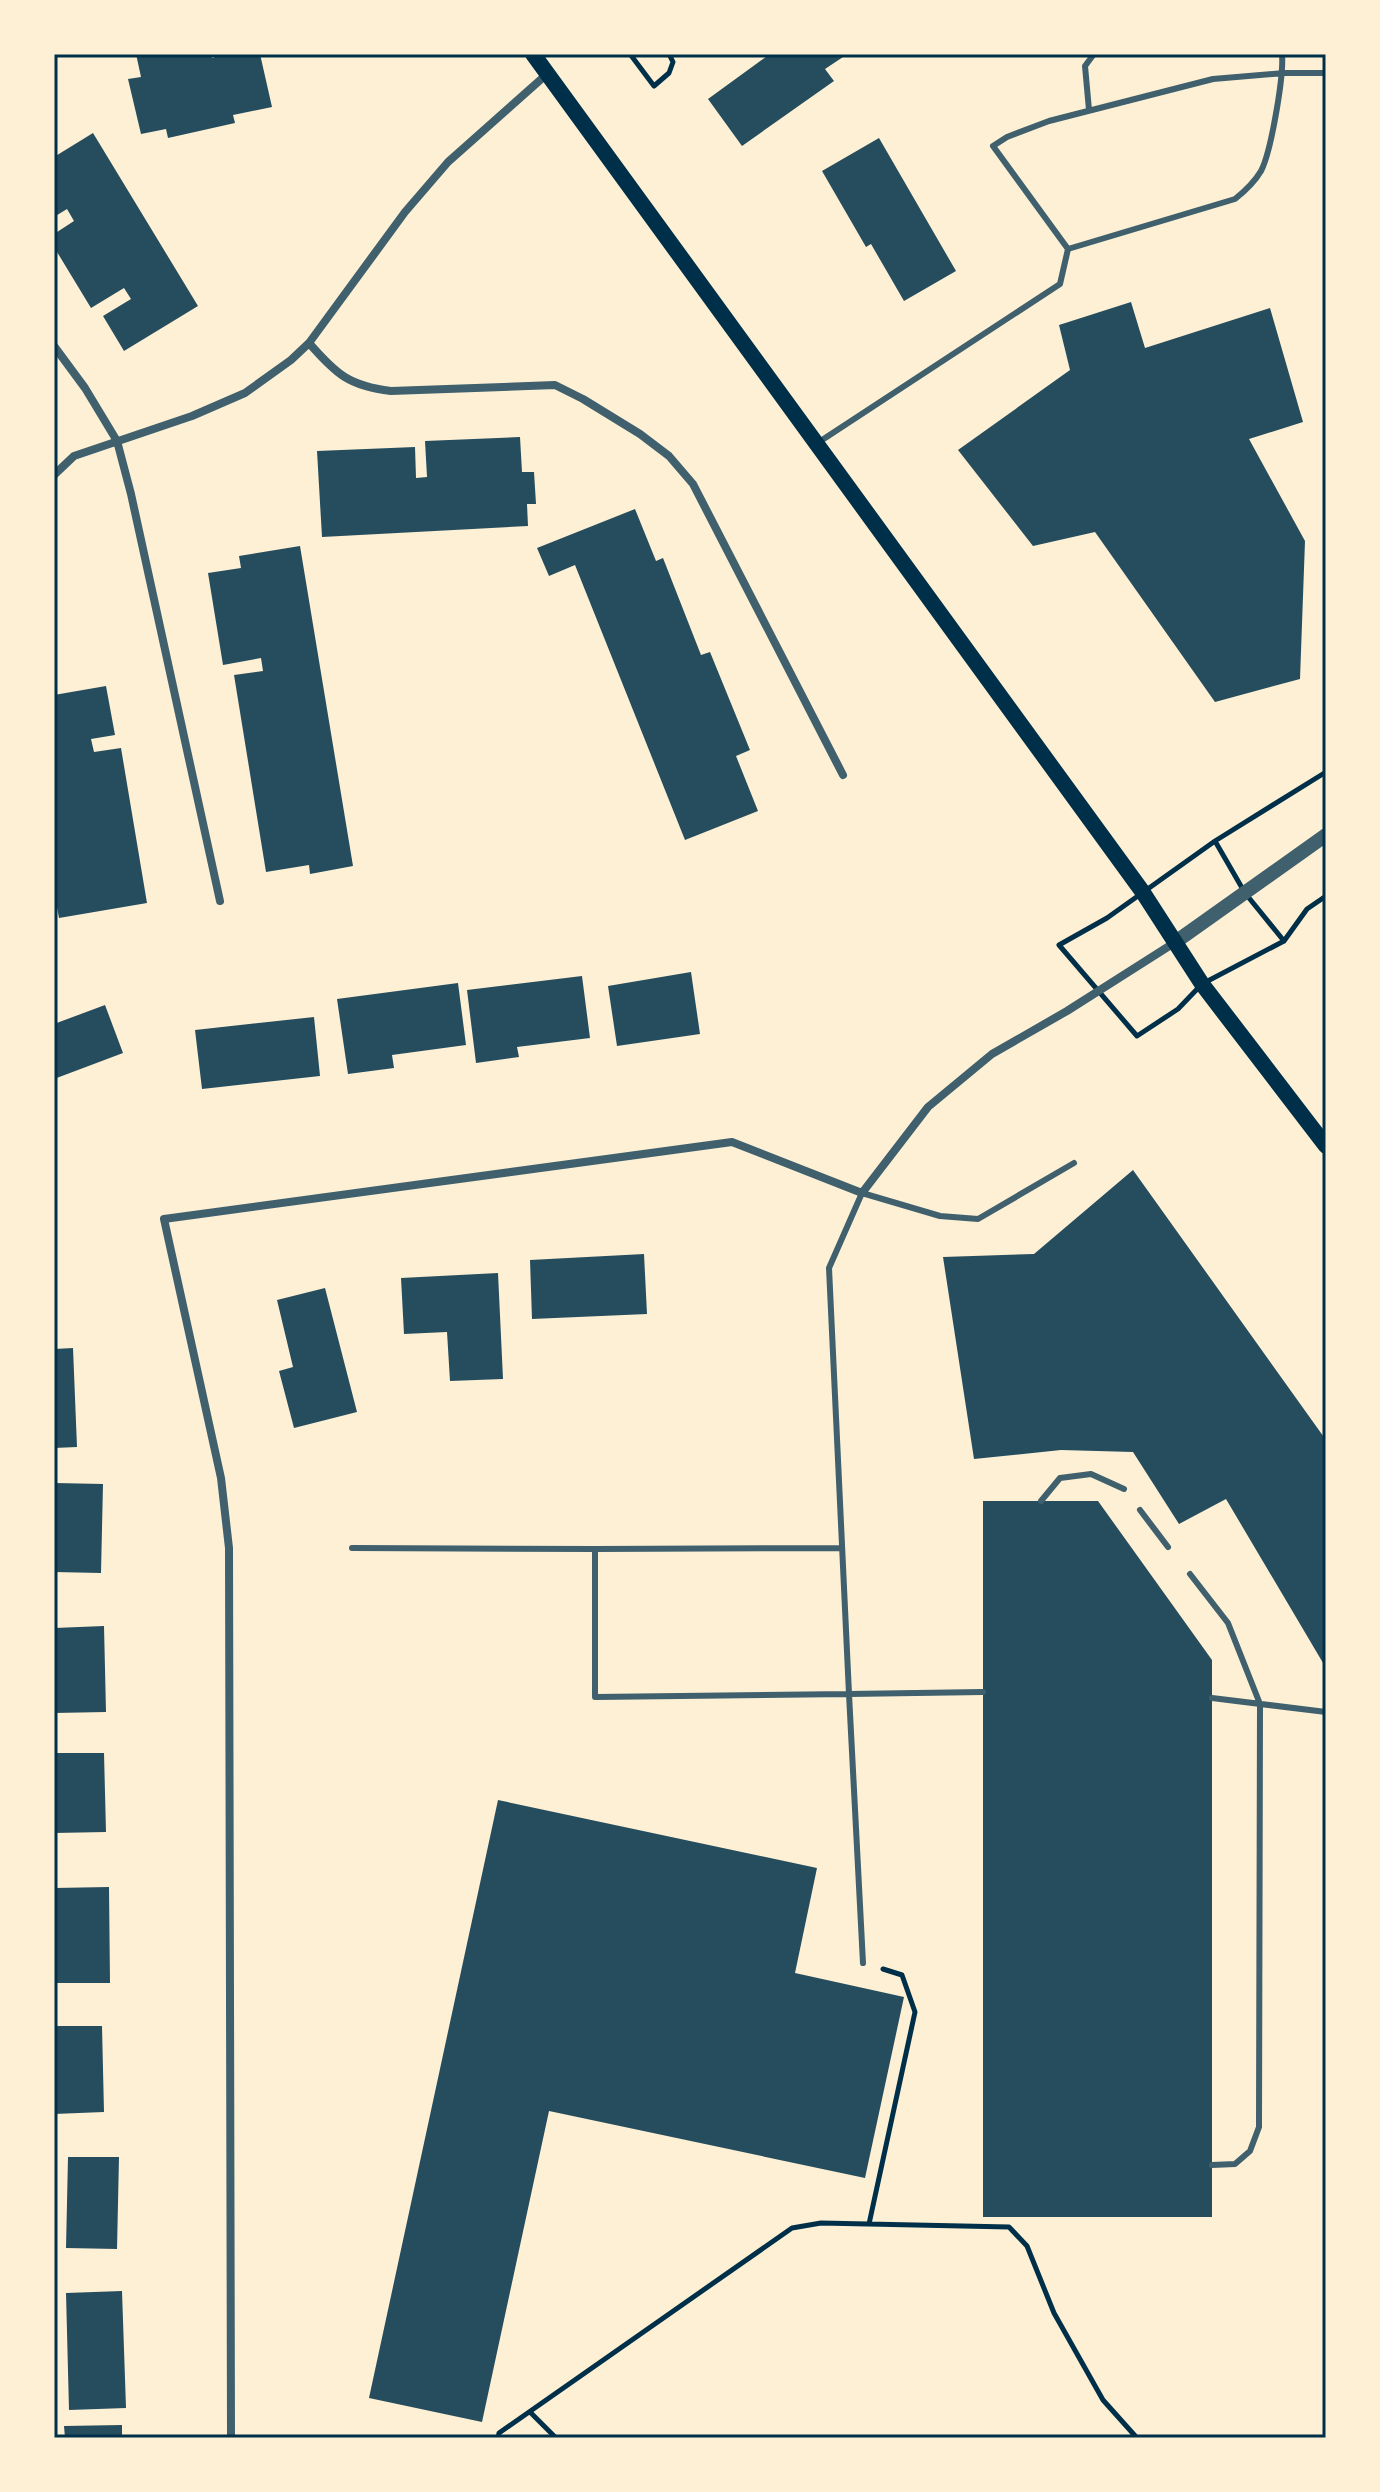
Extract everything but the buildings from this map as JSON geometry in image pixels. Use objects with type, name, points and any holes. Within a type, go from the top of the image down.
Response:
[{"type":"main road","points":[[533,54],[1142,891],[1202,984],[1326,1146]]},
{"type":"street","points":[[54,475],[74,456],[192,416],[245,393],[291,360],[309,343],[405,212],[448,162],[547,74]]},
{"type":"street","points":[[309,343],[345,378],[366,388],[391,391],[555,385],[640,434],[669,456],[693,484],[843,775]]},
{"type":"street","points":[[54,346],[85,388],[117,441],[220,901]]},
{"type":"street","points":[[231,2438],[227,1741],[229,1548],[221,1478],[164,1219],[732,1142],[862,1193],[928,1107],[992,1054],[1174,943],[1326,835]]},
{"type":"lane","points":[[1089,110],[1085,66],[1094,54]]},
{"type":"lane","points":[[1068,249],[1235,199],[1250,187],[1264,164],[1284,73],[1282,54]]},
{"type":"lane","points":[[816,444],[1060,284],[1068,249],[993,146],[1007,137],[1049,121],[1213,79],[1326,73]]},
{"type":"lane","points":[[863,1963],[829,1268],[862,1193],[940,1216],[978,1219],[1074,1163]]},
{"type":"lane","points":[[1041,1501],[1060,1478],[1091,1474],[1124,1489]]},
{"type":"lane","points":[[1140,1510],[1168,1547]]},
{"type":"lane","points":[[352,1548],[841,1548]]},
{"type":"lane","points":[[595,1549],[595,1697],[983,1692]]},
{"type":"lane","points":[[1190,1574],[1228,1623],[1260,1704],[1259,2127],[1250,2151],[1235,2164],[1212,2165]]},
{"type":"lane","points":[[1212,1698],[1326,1712]]},
{"type":"path","points":[[630,54],[654,86],[669,73],[673,62],[669,54]]},
{"type":"path","points":[[1215,841],[1326,772]]},
{"type":"path","points":[[1284,941],[1307,909],[1326,896]]},
{"type":"path","points":[[863,1963],[902,1975],[915,2012],[869,2224]]},
{"type":"path","points":[[498,2438],[499,2433],[792,2228],[821,2223],[1009,2227],[1027,2246],[1054,2313],[1103,2400],[1137,2438]]},
{"type":"path","points":[[530,2412],[556,2438]]}]
